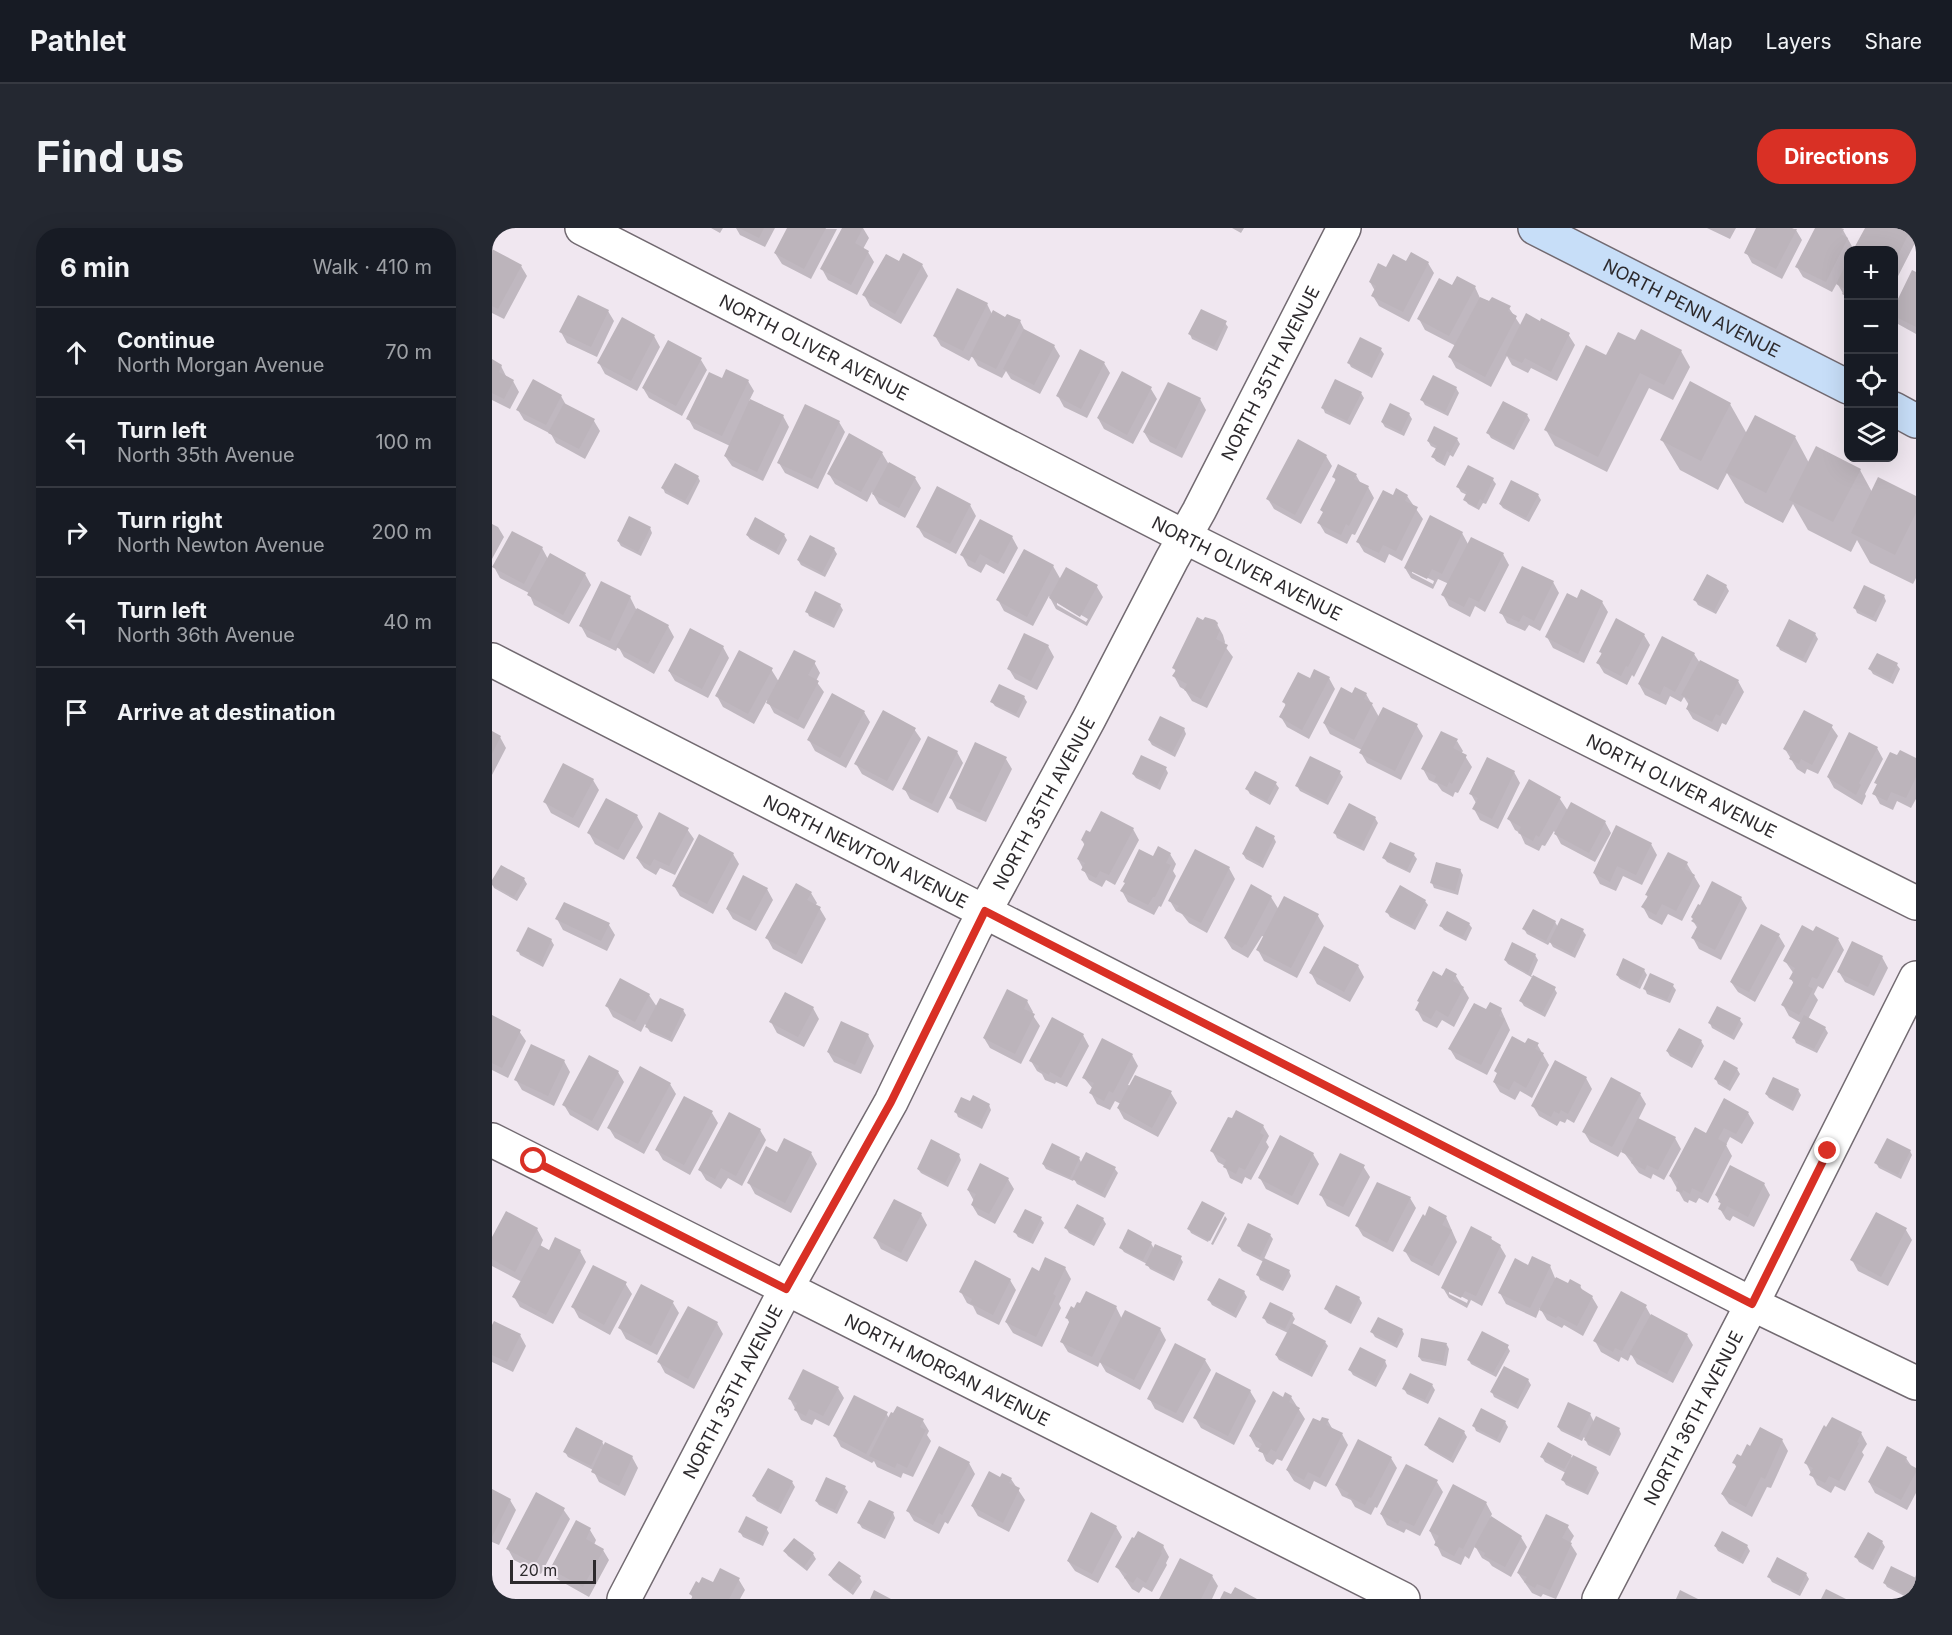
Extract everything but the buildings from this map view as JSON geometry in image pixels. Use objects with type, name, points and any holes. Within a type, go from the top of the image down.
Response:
[{"type":"main road","name":"NORTH PENN AVENUE","points":[[1535,228],[1844,385]]},
{"type":"main road","points":[[1898,412],[1916,421]]},
{"type":"street","name":"NORTH OLIVER AVENUE","points":[[582,228],[1185,537],[1916,903]]},
{"type":"street","name":"NORTH 35TH AVENUE","points":[[624,1599],[786,1289],[891,1102],[985,911],[1185,537],[1344,228]]},
{"type":"street","name":"NORTH NEWTON AVENUE","points":[[492,660],[1752,1304],[1916,1383]]},
{"type":"street","name":"NORTH 36TH AVENUE","points":[[1599,1599],[1752,1304],[1916,978]]},
{"type":"street","name":"NORTH MORGAN AVENUE","points":[[492,1140],[1403,1599]]},
{"type":"route","points":[[534,1161],[786,1289],[891,1102],[985,911],[1752,1304],[1828,1151]]}]
